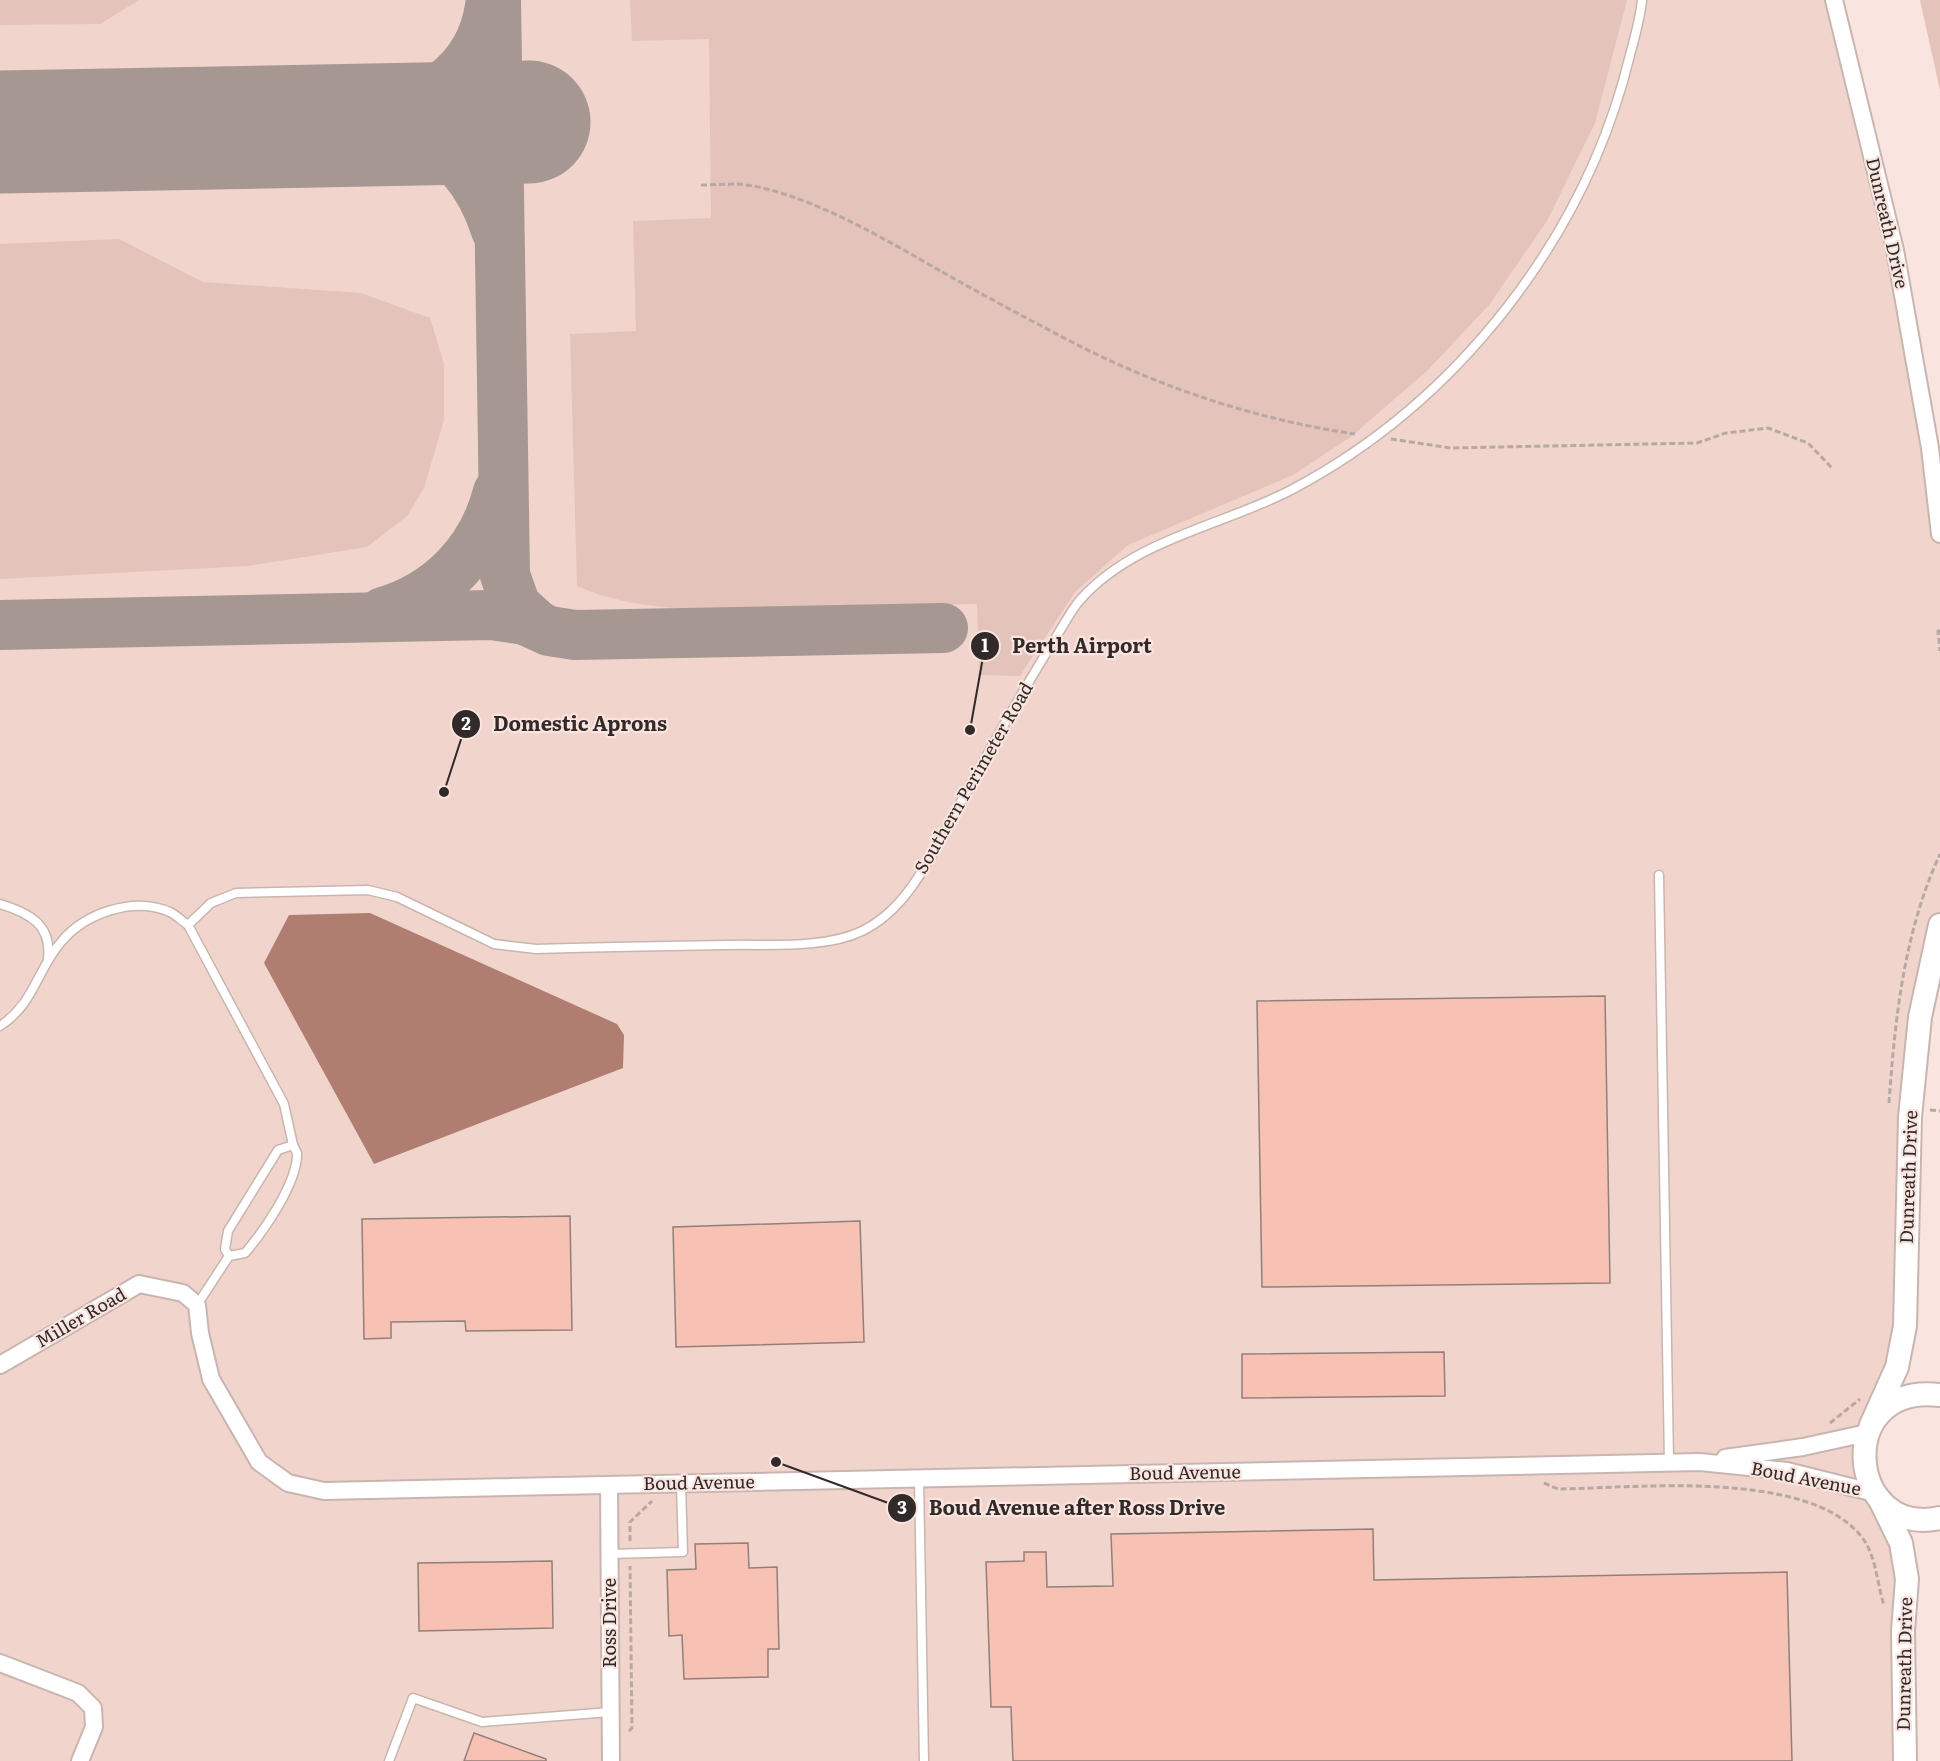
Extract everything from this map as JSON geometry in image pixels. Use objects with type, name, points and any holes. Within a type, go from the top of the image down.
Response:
[{"type":"main road","name":"Dunreath Drive","points":[[1905,1761],[1903,1631],[1907,1579],[1901,1543],[1863,1464],[1869,1429],[1897,1367],[1905,1326],[1910,1117],[1920,1017],[1940,925]]},
{"type":"main road","points":[[1869,1429],[1884,1409],[1902,1397],[1923,1393],[1940,1395]]},
{"type":"main road","points":[[1877,1497],[1897,1513],[1917,1520],[1940,1518]]},
{"type":"street","name":"Dunreath Drive","points":[[1834,0],[1895,250],[1930,448],[1940,534]]},
{"type":"street","name":"Dunreath Drive","points":[[1930,448],[1940,483]]},
{"type":"street","name":"Miller Road","points":[[0,1365],[139,1284],[183,1293],[196,1305]]},
{"type":"street","name":"Boud Avenue","points":[[196,1305],[211,1379],[259,1462],[288,1483],[324,1491],[609,1485],[682,1492],[919,1479],[1700,1462],[1787,1471],[1877,1497]]},
{"type":"street","name":"Boud Avenue","points":[[1700,1462],[1803,1447],[1869,1429]]},
{"type":"street","name":"Ross Drive","points":[[609,1485],[611,1754]]},
{"type":"street","points":[[0,1663],[78,1693],[93,1708],[94,1727],[80,1761]]},
{"type":"lane","name":"Southern Perimeter Road","points":[[188,925],[210,903],[236,893],[368,890],[398,897],[494,944],[536,949],[815,943],[862,931],[898,906],[923,870],[1036,669],[1080,600],[1128,560],[1291,490],[1373,437],[1448,374],[1494,323],[1549,247],[1579,193],[1603,140],[1621,92],[1642,0]]},
{"type":"lane","points":[[1659,875],[1669,1462]]},
{"type":"lane","points":[[0,904],[30,916],[44,928],[50,945],[48,963]]},
{"type":"lane","points":[[0,1026],[25,1004],[61,942],[80,926],[104,913],[125,906],[162,909],[171,912],[188,925],[284,1104],[293,1145],[297,1153],[294,1169],[266,1225],[245,1253],[229,1257],[196,1305]]},
{"type":"lane","points":[[229,1257],[225,1249],[228,1231],[279,1150],[293,1145]]},
{"type":"lane","points":[[919,1479],[924,1761]]},
{"type":"lane","points":[[610,1554],[684,1552],[682,1492]]},
{"type":"lane","points":[[389,1761],[413,1698],[482,1722],[610,1712]]},
{"type":"path","points":[[701,185],[739,184],[796,199],[873,233],[1070,341],[1137,372],[1221,405],[1314,428],[1451,448],[1697,443],[1726,433],[1768,428],[1808,443],[1833,468]]},
{"type":"path","points":[[1940,631],[1938,631],[1940,651]]},
{"type":"path","points":[[1543,1483],[1558,1489],[1732,1487],[1806,1500],[1846,1522],[1862,1537],[1872,1558],[1885,1607]]},
{"type":"path","points":[[611,1754],[632,1728],[630,1522],[653,1500],[682,1492]]},
{"type":"shaded area","points":[[0,0],[1834,0],[1895,249],[1940,534],[1940,925],[1929,966],[1905,1327],[1864,1448],[1901,1542],[1904,1761],[0,1761]]},
{"type":"shaded area","points":[[0,0],[139,0],[100,24],[0,25]]},
{"type":"shaded area","points":[[630,0],[1627,0],[1595,123],[1547,221],[1489,305],[1428,370],[1352,436],[1293,475],[1128,545],[1075,592],[1020,676],[979,675],[977,604],[681,608],[628,602],[577,586],[570,334],[636,331],[633,221],[711,218],[709,39],[632,41]]},
{"type":"shaded area","points":[[1920,0],[1940,0],[1940,90]]},
{"type":"shaded area","points":[[119,239],[203,282],[361,293],[430,318],[444,364],[444,420],[424,488],[407,516],[367,547],[248,566],[0,579],[0,244]]},
{"type":"shaded area","points":[[370,913],[617,1024],[624,1035],[623,1068],[374,1164],[264,963],[289,915]]},
{"type":"building","points":[[1605,996],[1610,1283],[1262,1287],[1257,1001]]},
{"type":"building","points":[[570,1216],[572,1330],[466,1331],[465,1321],[391,1322],[391,1338],[364,1339],[362,1219]]},
{"type":"building","points":[[860,1221],[864,1342],[676,1347],[673,1227]]},
{"type":"building","points":[[1444,1352],[1445,1396],[1242,1398],[1242,1354]]},
{"type":"building","points":[[1373,1529],[1374,1580],[1787,1572],[1792,1761],[1013,1761],[1011,1707],[991,1707],[986,1562],[1024,1561],[1024,1552],[1046,1552],[1047,1587],[1113,1586],[1111,1534]]},
{"type":"building","points":[[748,1543],[749,1568],[777,1567],[779,1649],[768,1649],[768,1677],[684,1679],[682,1635],[669,1636],[667,1570],[696,1569],[695,1544]]},
{"type":"building","points":[[552,1561],[553,1628],[419,1631],[418,1563]]},
{"type":"building","points":[[474,1733],[546,1759],[546,1761],[464,1761]]},
{"type":"taxiway","points":[[496,0],[505,575],[516,606],[537,625]]},
{"type":"taxiway","points":[[359,125],[404,108],[425,97],[444,85],[461,70],[474,52],[484,31],[490,6]]},
{"type":"taxiway","points":[[356,126],[402,130],[420,136],[450,155],[473,181],[496,230]]},
{"type":"taxiway","points":[[383,612],[423,594],[457,568],[482,533],[498,492]]},
{"type":"taxiway","points":[[0,625],[491,615],[525,620],[549,631],[575,635],[943,628]]},
{"type":"runway","points":[[0,132],[529,122]]},
{"type":"place","name":"Perth Airport","points":[[970,730]]},
{"type":"place","name":"Domestic Aprons","points":[[444,792]]},
{"type":"place","name":"Boud Avenue after Ross Drive","points":[[776,1462]]}]
